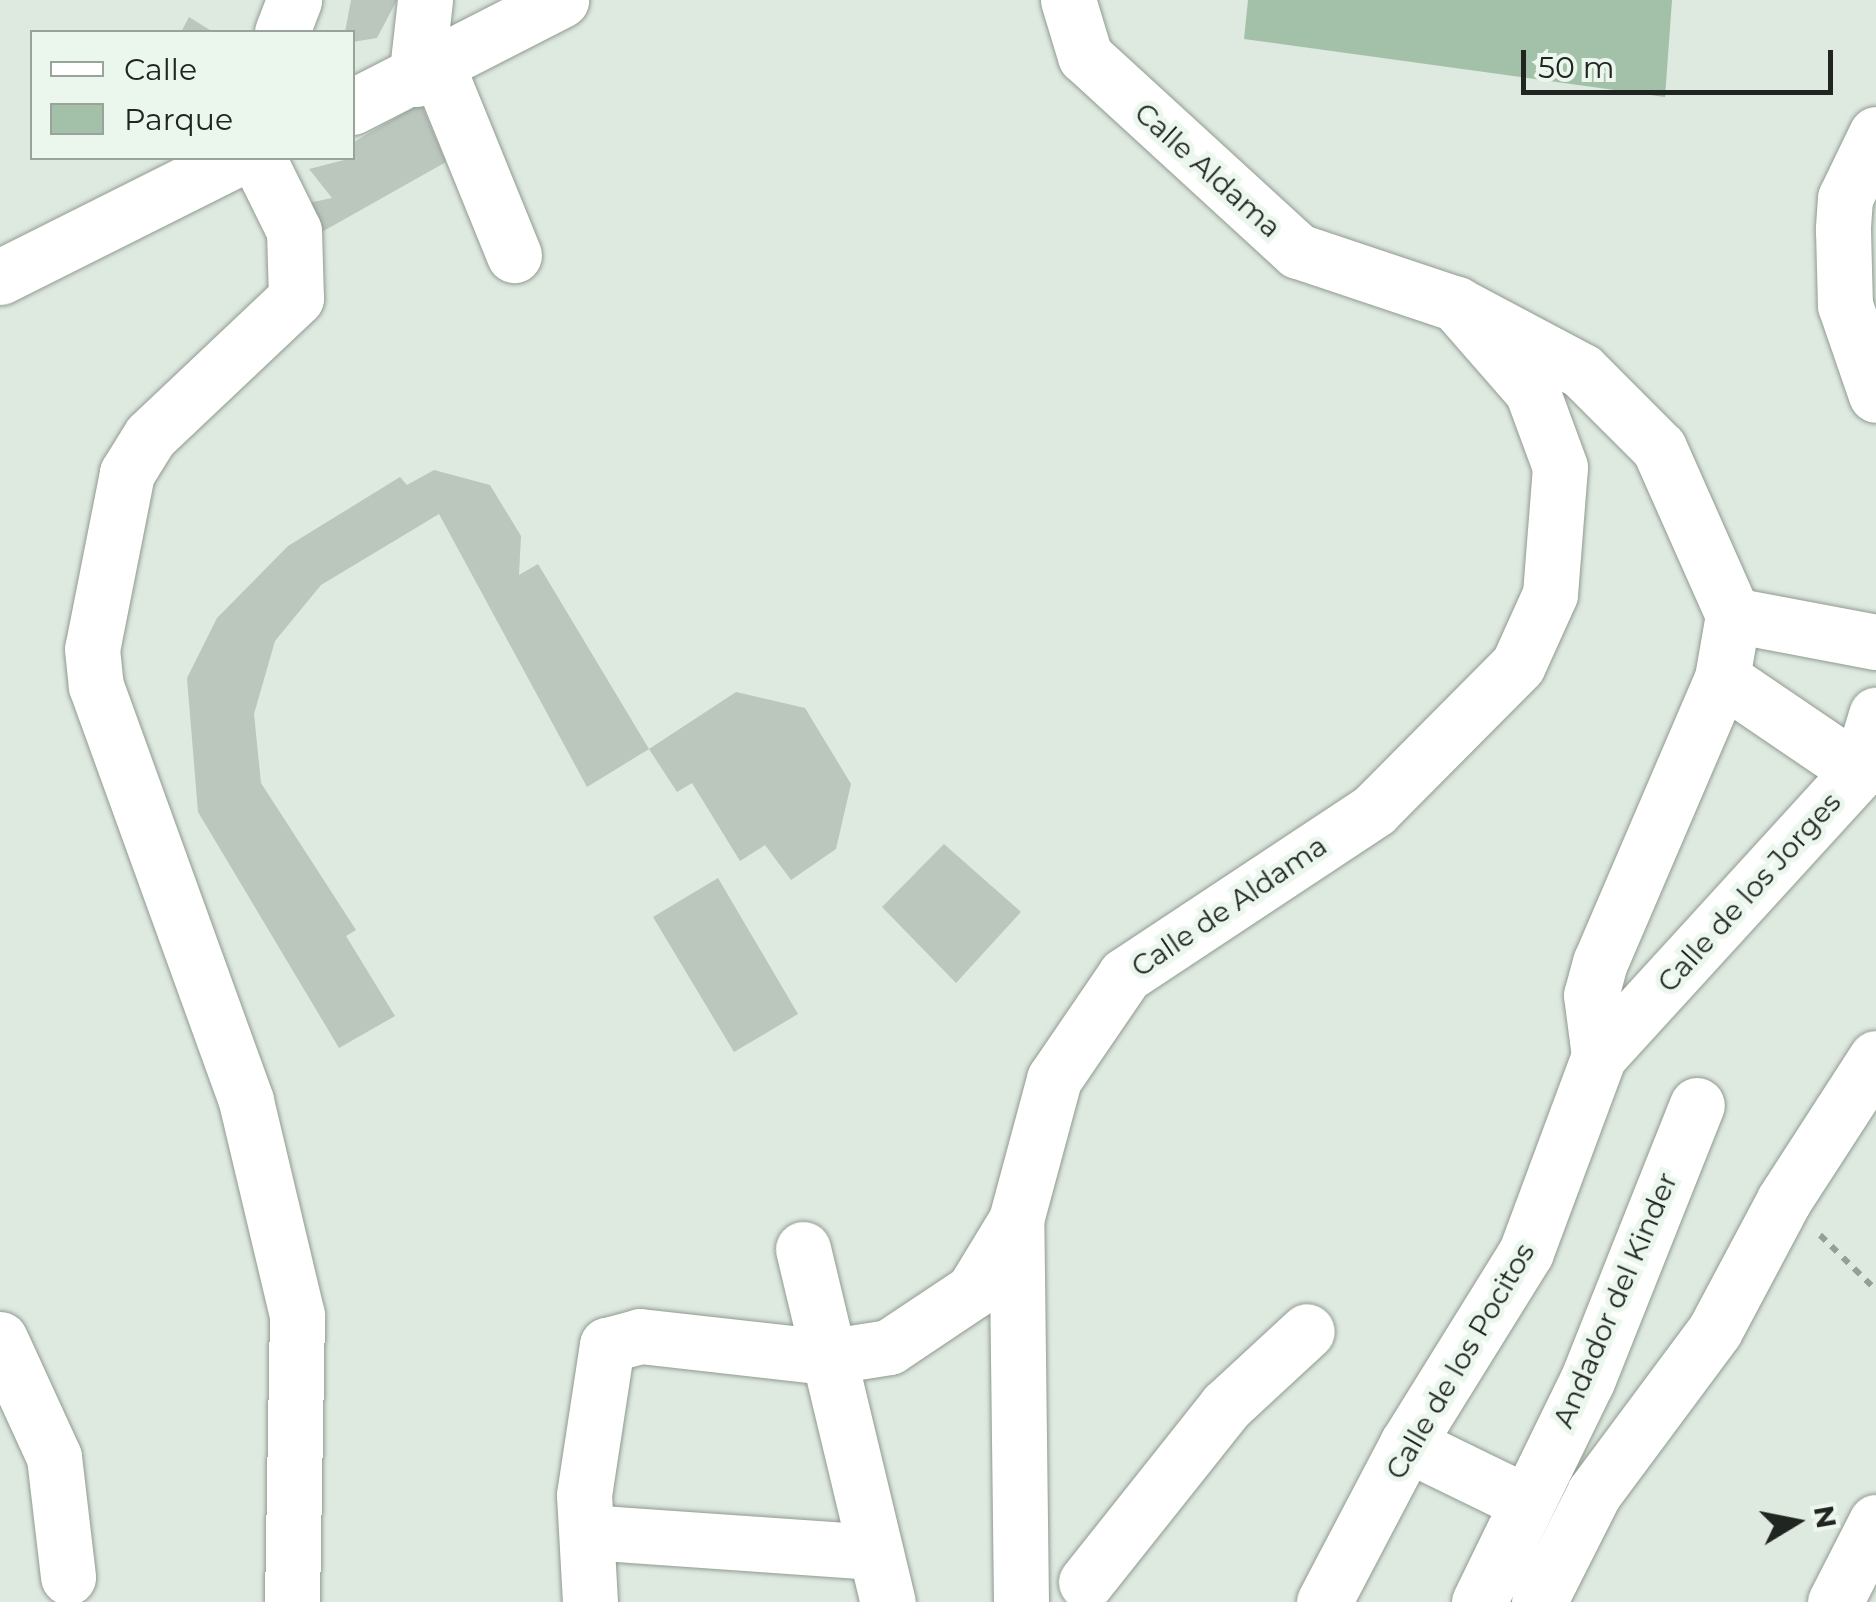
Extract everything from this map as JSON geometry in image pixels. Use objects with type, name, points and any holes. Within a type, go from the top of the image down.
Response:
[{"type":"street","points":[[283,30],[294,0]]},
{"type":"street","points":[[425,0],[427,74],[514,255]]},
{"type":"street","points":[[355,105],[427,74],[561,0]]},
{"type":"street","name":"Calle Aldama","points":[[1068,0],[1085,56],[1283,239],[1456,304],[1582,371],[1659,448],[1733,616]]},
{"type":"street","points":[[1876,134],[1845,198],[1843,230],[1845,304],[1876,395]]},
{"type":"street","points":[[0,277],[234,160]]},
{"type":"street","points":[[259,160],[294,231],[302,264],[296,298],[150,436],[126,472],[92,649],[96,686],[246,1101],[298,1315],[292,1602]]},
{"type":"street","name":"Calle de Aldama","points":[[1021,1602],[1016,1220],[1054,1079],[1125,974],[1374,810],[1518,665],[1550,594],[1560,467],[1532,391],[1456,304]]},
{"type":"street","points":[[1598,1056],[1591,995],[1600,962],[1722,678],[1733,616],[1876,642]]},
{"type":"street","points":[[1722,678],[1859,771]]},
{"type":"street","name":"Calle de los Jorges","points":[[1598,1056],[1859,771],[1876,715]]},
{"type":"street","name":"Calle de los Pocitos","points":[[1324,1602],[1406,1444],[1526,1252],[1598,1056]]},
{"type":"street","points":[[1539,1602],[1594,1493],[1716,1330],[1784,1200],[1876,1058]]},
{"type":"street","name":"Andador del Kinder","points":[[1478,1602],[1524,1501],[1586,1381],[1697,1105]]},
{"type":"street","points":[[590,1602],[584,1495],[608,1345],[640,1336],[826,1356],[888,1347],[929,1325],[973,1291],[1016,1220]]},
{"type":"street","points":[[588,1532],[881,1577],[803,1249]]},
{"type":"street","points":[[1021,1602],[1099,1592],[1226,1406],[1308,1331]]},
{"type":"street","points":[[0,1339],[54,1457],[68,1577]]},
{"type":"street","points":[[1406,1444],[1524,1501]]},
{"type":"street","points":[[1835,1602],[1876,1522]]},
{"type":"path","points":[[1784,1200],[1876,1290]]},
{"type":"green space","points":[[1248,0],[1672,0],[1665,97],[1244,39]]},
{"type":"building","points":[[351,0],[397,0],[377,38],[355,42],[355,30],[345,30]]},
{"type":"building","points":[[189,17],[210,30],[182,30]]},
{"type":"building","points":[[421,103],[446,162],[320,233],[308,203],[332,198],[309,169],[355,160],[355,141]]},
{"type":"building","points":[[434,470],[490,485],[521,536],[519,575],[538,564],[649,749],[587,787],[439,514],[321,585],[275,641],[254,714],[261,783],[356,930],[346,936],[395,1016],[339,1048],[198,812],[187,678],[217,618],[288,546],[400,477],[407,485]]},
{"type":"building","points":[[736,692],[805,708],[851,784],[836,849],[791,880],[765,845],[740,861],[692,783],[677,792],[649,749]]},
{"type":"building","points":[[944,844],[1021,912],[956,983],[882,907]]},
{"type":"building","points":[[718,878],[798,1014],[734,1052],[653,917]]}]
